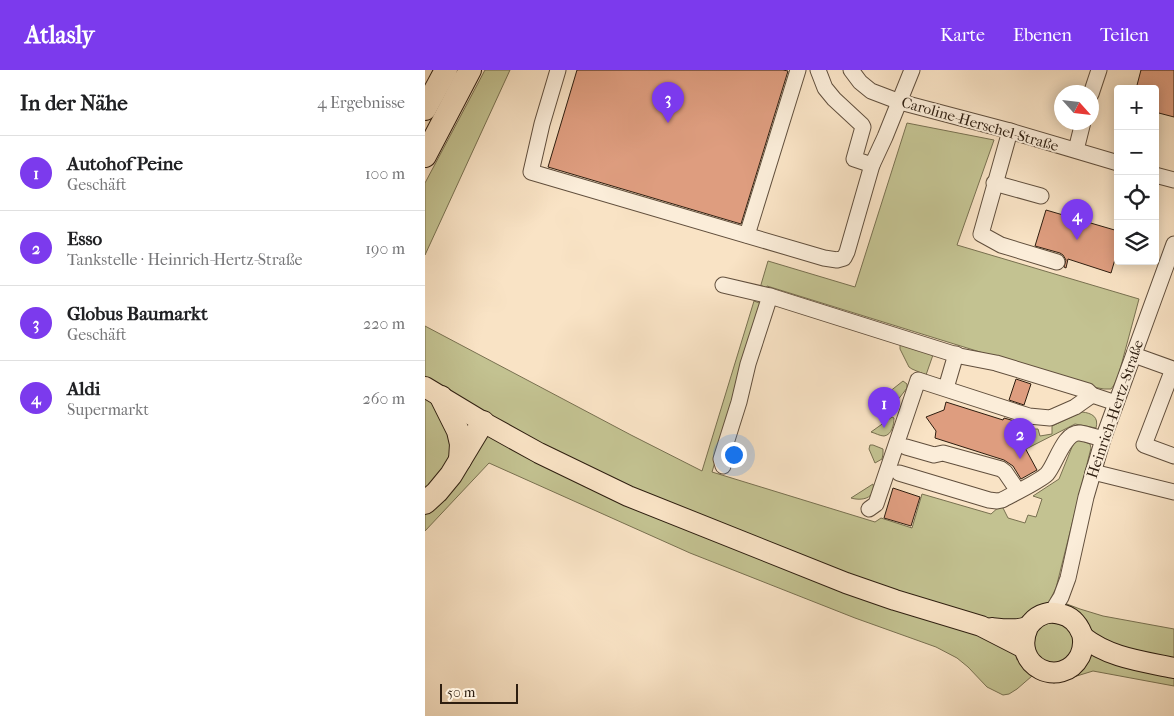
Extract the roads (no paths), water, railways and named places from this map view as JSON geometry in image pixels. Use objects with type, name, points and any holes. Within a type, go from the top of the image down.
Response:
[{"type":"highway","points":[[425,109],[446,70]]},
{"type":"highway","points":[[425,156],[470,70]]},
{"type":"highway","points":[[433,392],[459,431],[461,444],[460,460]]},
{"type":"highway","points":[[425,503],[451,475],[483,422]]},
{"type":"main road","points":[[433,392],[539,453],[628,496],[846,583],[981,626],[1007,629],[1028,627]]},
{"type":"main road","points":[[1051,613],[1065,615],[1071,619],[1079,627],[1083,637],[1081,653],[1077,660],[1072,666],[1057,672],[1041,670],[1035,666],[1026,655],[1024,648],[1023,640],[1028,627],[1038,617],[1051,613]]},
{"type":"main road","points":[[981,626],[1024,648]]},
{"type":"main road","points":[[1083,637],[1103,650],[1124,657],[1174,668]]},
{"type":"main road","points":[[1077,660],[1101,656],[1124,657]]},
{"type":"street","points":[[558,70],[542,124],[531,172],[824,258],[837,260],[844,258],[872,165],[912,70]]},
{"type":"street","points":[[747,235],[798,70]]},
{"type":"street","points":[[819,70],[825,88],[833,99],[863,125],[854,159],[872,165]]},
{"type":"street","name":"Caroline-Herschel-Straße","points":[[851,70],[860,82],[871,91],[900,102],[1114,162]]},
{"type":"street","points":[[1094,85],[1099,70]]},
{"type":"street","points":[[1075,150],[1081,130]]},
{"type":"street","points":[[1009,131],[981,234],[1001,245],[1057,262]]},
{"type":"street","points":[[1159,176],[1174,180]]},
{"type":"street","points":[[994,183],[1041,196]]},
{"type":"street","name":"Heinrich-Hertz-Straße","points":[[1051,613],[1061,597],[1068,578],[1093,472],[1103,439],[1134,354],[1168,277],[1174,244]]},
{"type":"street","points":[[723,285],[770,296],[956,354],[996,363],[1088,391],[1092,395],[1116,403]]},
{"type":"street","points":[[723,466],[721,458],[770,296]]},
{"type":"street","points":[[946,388],[956,354]]},
{"type":"street","points":[[1134,354],[1173,369],[1145,445],[1174,456]]},
{"type":"street","points":[[869,509],[876,504],[918,380],[1029,416],[1050,418],[1075,407],[1092,395]]},
{"type":"street","points":[[1160,404],[1164,406],[1168,404],[1174,388]]},
{"type":"street","points":[[899,473],[997,501],[1045,476],[1052,467],[1065,440],[1071,435],[1077,432],[1103,439]]},
{"type":"street","points":[[906,448],[934,455],[943,453],[1001,470],[1005,472],[1018,491]]},
{"type":"street","points":[[1093,472],[1173,488]]},
{"type":"street","name":"Heinrich-Hertz-Straße","points":[[1068,578],[1067,600],[1071,619]]},
{"type":"place","name":"Globus Baumarkt","points":[[668,123]]},
{"type":"place","name":"Aldi","points":[[1077,240]]},
{"type":"place","name":"Autohof Peine","points":[[884,428]]},
{"type":"place","name":"Esso","points":[[1020,459]]}]
